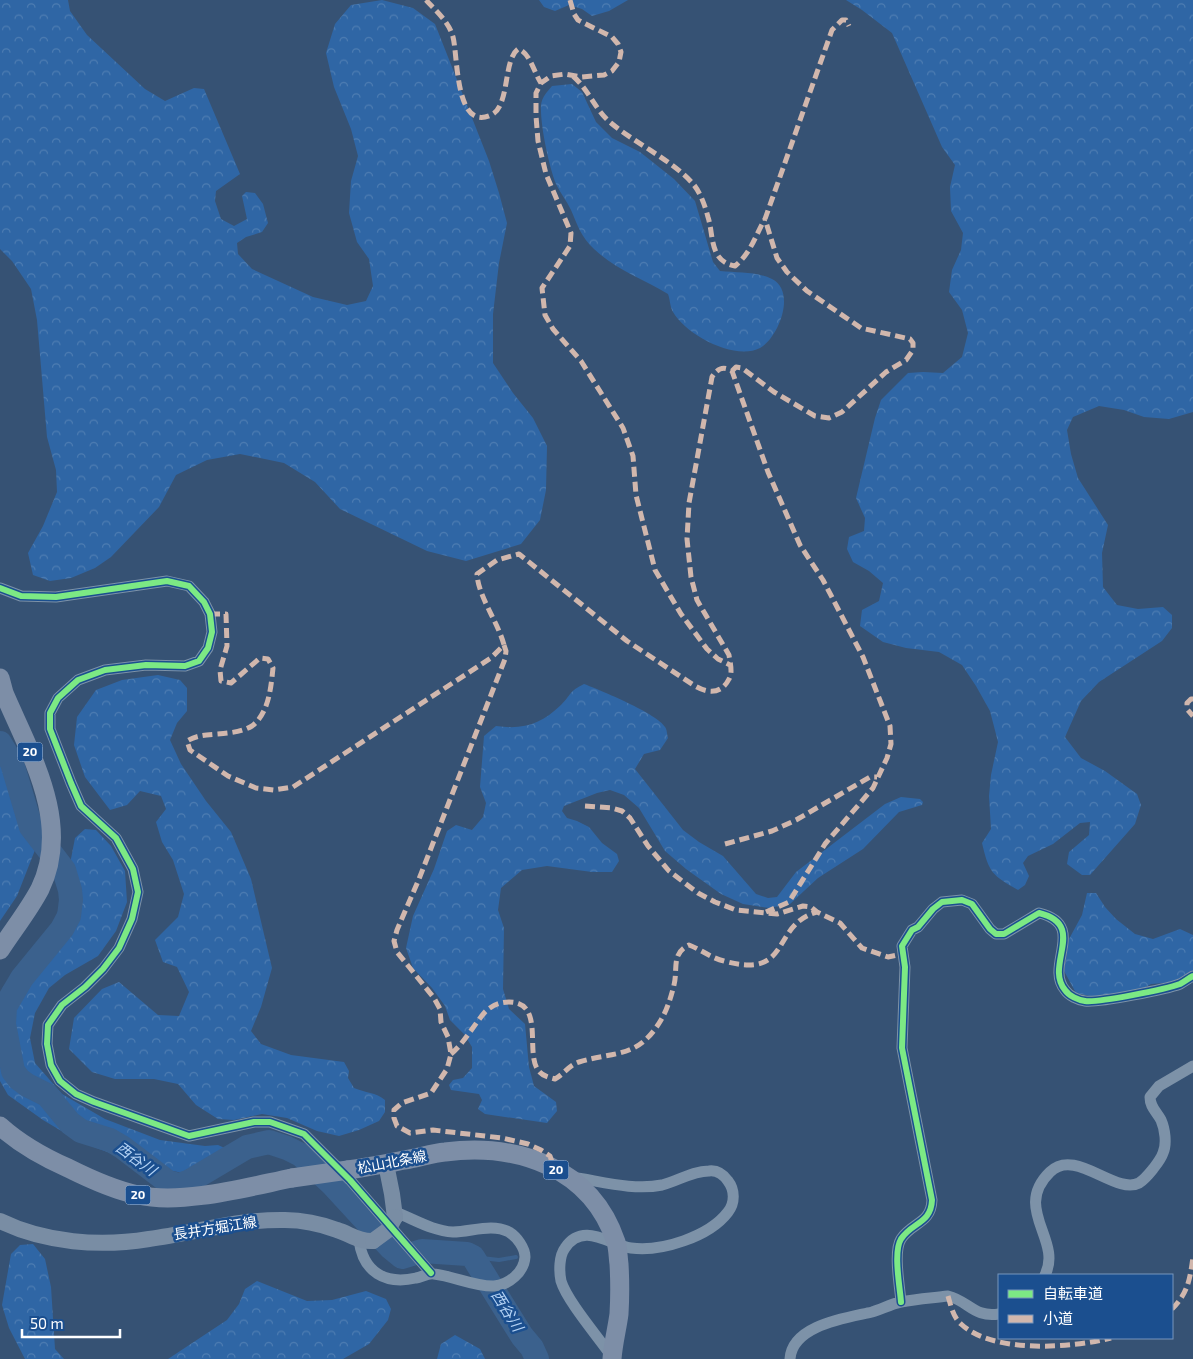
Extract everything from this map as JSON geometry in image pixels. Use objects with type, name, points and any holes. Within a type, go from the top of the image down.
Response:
[{"type":"main road","name":"20","points":[[0,678],[4,693],[44,787],[53,828],[48,867],[40,888],[0,950]]},
{"type":"main road","name":"松山北条線","points":[[0,1126],[12,1138],[45,1158],[90,1179],[139,1196],[189,1197],[292,1178],[386,1164],[445,1152],[482,1151],[511,1153],[537,1160],[570,1177],[590,1197],[605,1218],[616,1242],[620,1281],[619,1313],[612,1358]]},
{"type":"main road","points":[[366,1241],[388,1230],[395,1215],[386,1164]]},
{"type":"main road","name":"長井方堀江線","points":[[0,1221],[19,1230],[61,1240],[99,1244],[150,1239],[242,1221],[279,1220],[319,1225],[339,1230],[366,1241]]},
{"type":"street","points":[[0,588],[21,596],[56,597],[167,582],[189,586],[204,602],[210,614],[212,632],[208,648],[198,661],[185,666],[146,665],[105,670],[78,680],[58,698],[50,713],[50,729],[70,783],[82,806],[116,838],[133,869],[138,892],[132,919],[119,948],[85,987],[62,1005],[48,1025],[46,1044],[51,1065],[60,1081],[76,1094],[94,1102],[189,1136],[254,1122],[270,1122],[304,1134],[350,1180],[431,1273]]},
{"type":"street","points":[[901,1302],[897,1251],[901,1240],[928,1216],[932,1200],[902,1048],[905,967],[902,946],[912,930],[918,927],[933,909],[942,902],[950,900],[962,900],[972,904],[990,929],[996,934],[1004,934],[1039,913],[1048,915],[1057,921],[1062,929],[1064,941],[1060,980],[1064,990],[1072,996],[1086,1001],[1116,998],[1178,984],[1193,976]]},
{"type":"street","points":[[1046,1274],[1049,1267],[1049,1252],[1035,1210],[1035,1200],[1041,1185],[1049,1173],[1057,1166],[1065,1164],[1082,1168],[1122,1184],[1138,1184],[1156,1165],[1163,1153],[1165,1142],[1162,1122],[1150,1104],[1150,1096],[1159,1086],[1193,1066]]},
{"type":"street","points":[[570,1177],[633,1187],[662,1185],[698,1172],[715,1171],[729,1181],[734,1194],[732,1207],[724,1217],[694,1238],[676,1244],[631,1248],[594,1236],[582,1236],[572,1241],[565,1248],[560,1261],[562,1281],[570,1298],[612,1358]]},
{"type":"street","points":[[366,1241],[361,1254],[376,1273],[388,1279],[416,1278],[431,1273],[494,1286],[507,1282],[522,1269],[525,1252],[512,1234],[501,1228],[452,1232],[429,1227],[395,1215]]},
{"type":"street","points":[[790,1359],[795,1343],[808,1332],[827,1322],[875,1311],[901,1302],[948,1296],[955,1298],[972,1310],[986,1315],[998,1314]]},
{"type":"green space","points":[[0,0],[68,0],[70,11],[87,35],[145,89],[165,101],[194,88],[204,89],[240,174],[216,191],[215,201],[221,219],[234,226],[247,219],[242,196],[246,192],[255,193],[263,204],[268,223],[262,232],[246,237],[237,243],[238,254],[252,269],[313,297],[347,305],[366,301],[373,286],[369,259],[357,242],[349,213],[351,181],[358,156],[351,129],[334,87],[326,53],[335,24],[351,5],[382,0],[413,8],[435,24],[489,161],[507,223],[499,263],[493,314],[493,363],[533,418],[547,446],[546,490],[540,520],[521,544],[466,561],[427,551],[340,509],[315,482],[284,463],[240,454],[207,460],[176,475],[159,507],[111,557],[95,568],[71,578],[50,581],[33,575],[28,553],[43,526],[57,492],[56,470],[47,437],[37,320],[31,289],[12,261],[0,249]]},
{"type":"green space","points":[[539,0],[628,0],[609,11],[592,16],[582,9],[569,5],[555,11],[544,7]]},
{"type":"green space","points":[[846,0],[1193,0],[1193,412],[1169,419],[1144,417],[1124,410],[1099,406],[1073,417],[1067,430],[1078,478],[1108,525],[1102,553],[1103,587],[1117,605],[1138,609],[1163,607],[1172,615],[1172,628],[1162,641],[1099,682],[1081,701],[1065,737],[1081,758],[1105,771],[1137,794],[1141,805],[1135,824],[1090,875],[1082,875],[1067,864],[1069,852],[1089,835],[1090,822],[1080,823],[1053,844],[1028,856],[1023,863],[1029,876],[1025,885],[1018,890],[1002,881],[993,872],[987,861],[982,843],[991,829],[989,796],[998,742],[990,711],[962,665],[939,652],[906,648],[883,642],[860,626],[862,610],[879,601],[883,583],[869,571],[853,562],[847,549],[849,537],[864,531],[865,518],[856,498],[881,400],[908,373],[943,373],[962,357],[968,333],[962,310],[949,292],[952,270],[961,250],[963,233],[951,211],[950,187],[955,165],[942,147],[892,33]]},
{"type":"green space","points":[[572,84],[582,92],[596,122],[612,138],[640,152],[674,179],[695,201],[713,262],[720,271],[759,275],[772,279],[779,285],[783,294],[784,304],[782,315],[773,335],[767,343],[760,348],[750,351],[738,351],[712,344],[679,321],[671,308],[668,294],[611,262],[586,240],[556,184],[548,156],[542,123],[542,100],[552,86]]},
{"type":"green space","points":[[158,675],[180,680],[187,688],[187,711],[177,723],[170,740],[181,764],[206,801],[231,832],[251,879],[272,968],[261,1007],[251,1031],[261,1044],[291,1055],[344,1062],[349,1071],[348,1078],[354,1088],[378,1095],[385,1100],[385,1112],[379,1121],[339,1136],[317,1131],[287,1118],[262,1114],[234,1120],[218,1119],[196,1105],[178,1084],[154,1079],[115,1079],[92,1072],[69,1049],[74,1018],[102,989],[119,982],[158,1015],[179,1016],[189,992],[177,967],[163,962],[155,940],[178,917],[184,894],[173,860],[162,842],[156,822],[166,809],[161,796],[140,791],[127,805],[110,810],[85,777],[74,745],[77,717],[96,690],[122,680]]},
{"type":"green space","points":[[584,684],[641,709],[665,727],[668,738],[660,750],[644,754],[635,769],[683,830],[723,856],[756,894],[768,898],[777,897],[796,872],[885,804],[901,797],[920,799],[923,802],[922,805],[899,812],[863,849],[818,878],[790,904],[769,908],[743,904],[721,894],[686,869],[665,851],[639,808],[624,795],[610,790],[564,806],[562,811],[567,818],[589,827],[602,843],[617,854],[619,861],[612,872],[592,872],[547,866],[522,870],[501,888],[498,910],[504,928],[503,989],[509,1009],[525,1024],[529,1067],[534,1086],[556,1102],[557,1111],[547,1123],[485,1114],[478,1109],[482,1100],[479,1094],[451,1090],[449,1085],[453,1080],[463,1078],[472,1068],[472,1047],[464,1034],[450,1020],[445,1006],[432,988],[413,968],[406,948],[413,916],[434,869],[447,831],[456,825],[472,830],[483,817],[486,803],[480,787],[484,736],[496,726],[524,726],[539,721],[554,712],[573,691]]},
{"type":"green space","points":[[0,760],[16,768],[33,809],[35,850],[17,896],[0,921]]},
{"type":"green space","points":[[85,829],[96,830],[111,846],[125,871],[127,902],[116,931],[98,956],[65,975],[49,988],[35,1013],[30,1038],[35,1063],[62,1094],[105,1119],[160,1140],[205,1146],[218,1145],[229,1150],[231,1158],[223,1169],[206,1175],[146,1166],[80,1142],[43,1120],[8,1095],[0,1081],[0,996],[3,987],[28,959],[55,920],[65,890],[75,838]]},
{"type":"green space","points":[[1087,893],[1096,893],[1116,919],[1135,934],[1153,939],[1180,929],[1193,935],[1193,974],[1177,982],[1151,984],[1135,993],[1104,999],[1076,993],[1064,971],[1069,939],[1082,915]]},
{"type":"green space","points":[[33,1244],[45,1259],[51,1287],[55,1349],[64,1359],[25,1359],[9,1328],[2,1305],[11,1254],[20,1245]]},
{"type":"green space","points":[[257,1281],[307,1301],[332,1300],[366,1291],[386,1299],[391,1309],[388,1320],[369,1344],[343,1359],[168,1359],[227,1320],[239,1304],[245,1289]]},
{"type":"green space","points":[[455,1335],[480,1349],[485,1359],[437,1359],[441,1344]]},
{"type":"waterway","name":"西谷川","points":[[0,743],[12,763],[31,827],[64,870],[71,900],[69,916],[62,929],[22,978],[5,1007],[4,1024],[13,1071],[19,1079],[47,1095],[70,1123],[81,1131],[110,1140],[168,1182],[179,1185],[188,1182],[247,1147],[269,1142],[301,1155],[333,1185],[391,1248],[402,1257],[422,1251],[467,1254],[473,1257],[522,1336],[532,1348],[537,1359]]},
{"type":"waterway","points":[[473,1257],[499,1260],[516,1257]]},
{"type":"marked path","points":[[426,0],[442,17],[453,37],[460,90],[464,103],[471,113],[479,117],[491,115],[497,110],[504,94],[510,63],[518,49],[529,58],[541,83]]},
{"type":"marked path","points":[[570,0],[578,20],[612,37],[618,44],[621,52],[619,62],[612,71],[604,75],[581,77],[565,74],[551,76],[541,83],[536,93],[538,141],[546,174],[571,233],[570,246],[542,288],[545,315],[553,329],[581,361],[623,428],[633,456],[636,495],[655,570],[681,614],[707,649],[718,659],[730,665]]},
{"type":"marked path","points":[[732,371],[736,367],[742,368],[774,392],[815,416],[829,418],[842,412],[886,372],[906,360],[913,350],[913,343],[910,339],[861,328],[807,291],[787,272],[777,258],[765,219],[832,30],[842,20],[846,20],[849,26]]},
{"type":"marked path","points":[[573,76],[605,118],[676,168],[694,185],[704,204],[714,247],[721,259],[735,266],[749,250],[765,219]]},
{"type":"marked path","points":[[210,614],[226,614],[227,646],[220,670],[221,681],[231,683],[260,658],[268,659],[273,668],[270,691],[266,707],[258,721],[252,726],[240,731],[202,736],[187,741],[190,750],[228,776],[256,788],[274,790],[293,787],[491,658],[504,645],[484,600],[477,574],[497,560],[519,554],[627,641],[695,686],[709,691],[718,690],[726,684],[731,674],[729,655],[697,600],[691,577],[687,539],[689,503],[712,377],[721,369],[732,371],[768,472],[800,545],[823,580],[863,657],[890,726],[891,744],[887,758],[873,788],[825,844],[789,902],[766,912]]},
{"type":"marked path","points":[[504,645],[506,651],[505,659],[394,941],[397,952],[434,998],[440,1009],[441,1022],[448,1037],[451,1054],[447,1069],[431,1093],[402,1103],[394,1110],[394,1118],[397,1126],[410,1133],[433,1130],[502,1138],[528,1144],[550,1156],[554,1168]]},
{"type":"marked path","points":[[1193,699],[1187,703],[1187,709],[1193,716]]},
{"type":"marked path","points":[[725,844],[772,831],[796,820],[870,777],[877,777]]},
{"type":"marked path","points":[[585,806],[612,808],[622,811],[630,818],[648,846],[669,871],[698,893],[715,902],[736,910],[777,914],[803,906],[811,907],[840,923],[862,948],[888,957],[902,954]]},
{"type":"marked path","points":[[451,1054],[490,1007],[506,1002],[520,1004],[527,1010],[531,1019],[534,1062],[543,1075],[555,1079],[575,1063],[625,1052],[644,1041],[652,1033],[663,1016],[674,985],[677,957],[683,948],[689,945],[724,961],[746,965],[761,963],[779,949],[792,928],[802,919],[817,912]]},
{"type":"marked path","points":[[1173,1308],[1185,1291],[1193,1257]]},
{"type":"marked path","points":[[948,1296],[958,1321],[975,1334],[992,1340],[1012,1344],[1055,1346],[1107,1339]]},
{"type":"cycle path","points":[[0,588],[21,596],[56,597],[167,581],[189,586],[204,602],[210,614],[212,632],[208,648],[199,661],[185,666],[146,665],[105,670],[78,680],[58,698],[50,713],[50,729],[81,806],[116,838],[133,869],[138,892],[132,919],[119,948],[103,969],[85,987],[62,1005],[48,1025],[47,1044],[51,1065],[60,1081],[76,1094],[94,1102],[189,1136],[254,1122],[270,1122],[304,1134],[350,1180],[431,1273]]},
{"type":"cycle path","points":[[901,1302],[897,1261],[899,1245],[905,1233],[928,1214],[932,1200],[902,1048],[905,967],[902,946],[912,930],[918,927],[933,909],[942,902],[962,900],[972,904],[990,929],[996,934],[1004,934],[1039,913],[1053,919],[1061,927],[1063,936],[1059,969],[1060,980],[1069,994],[1085,1001],[1117,998],[1162,989],[1180,984],[1193,976]]}]
